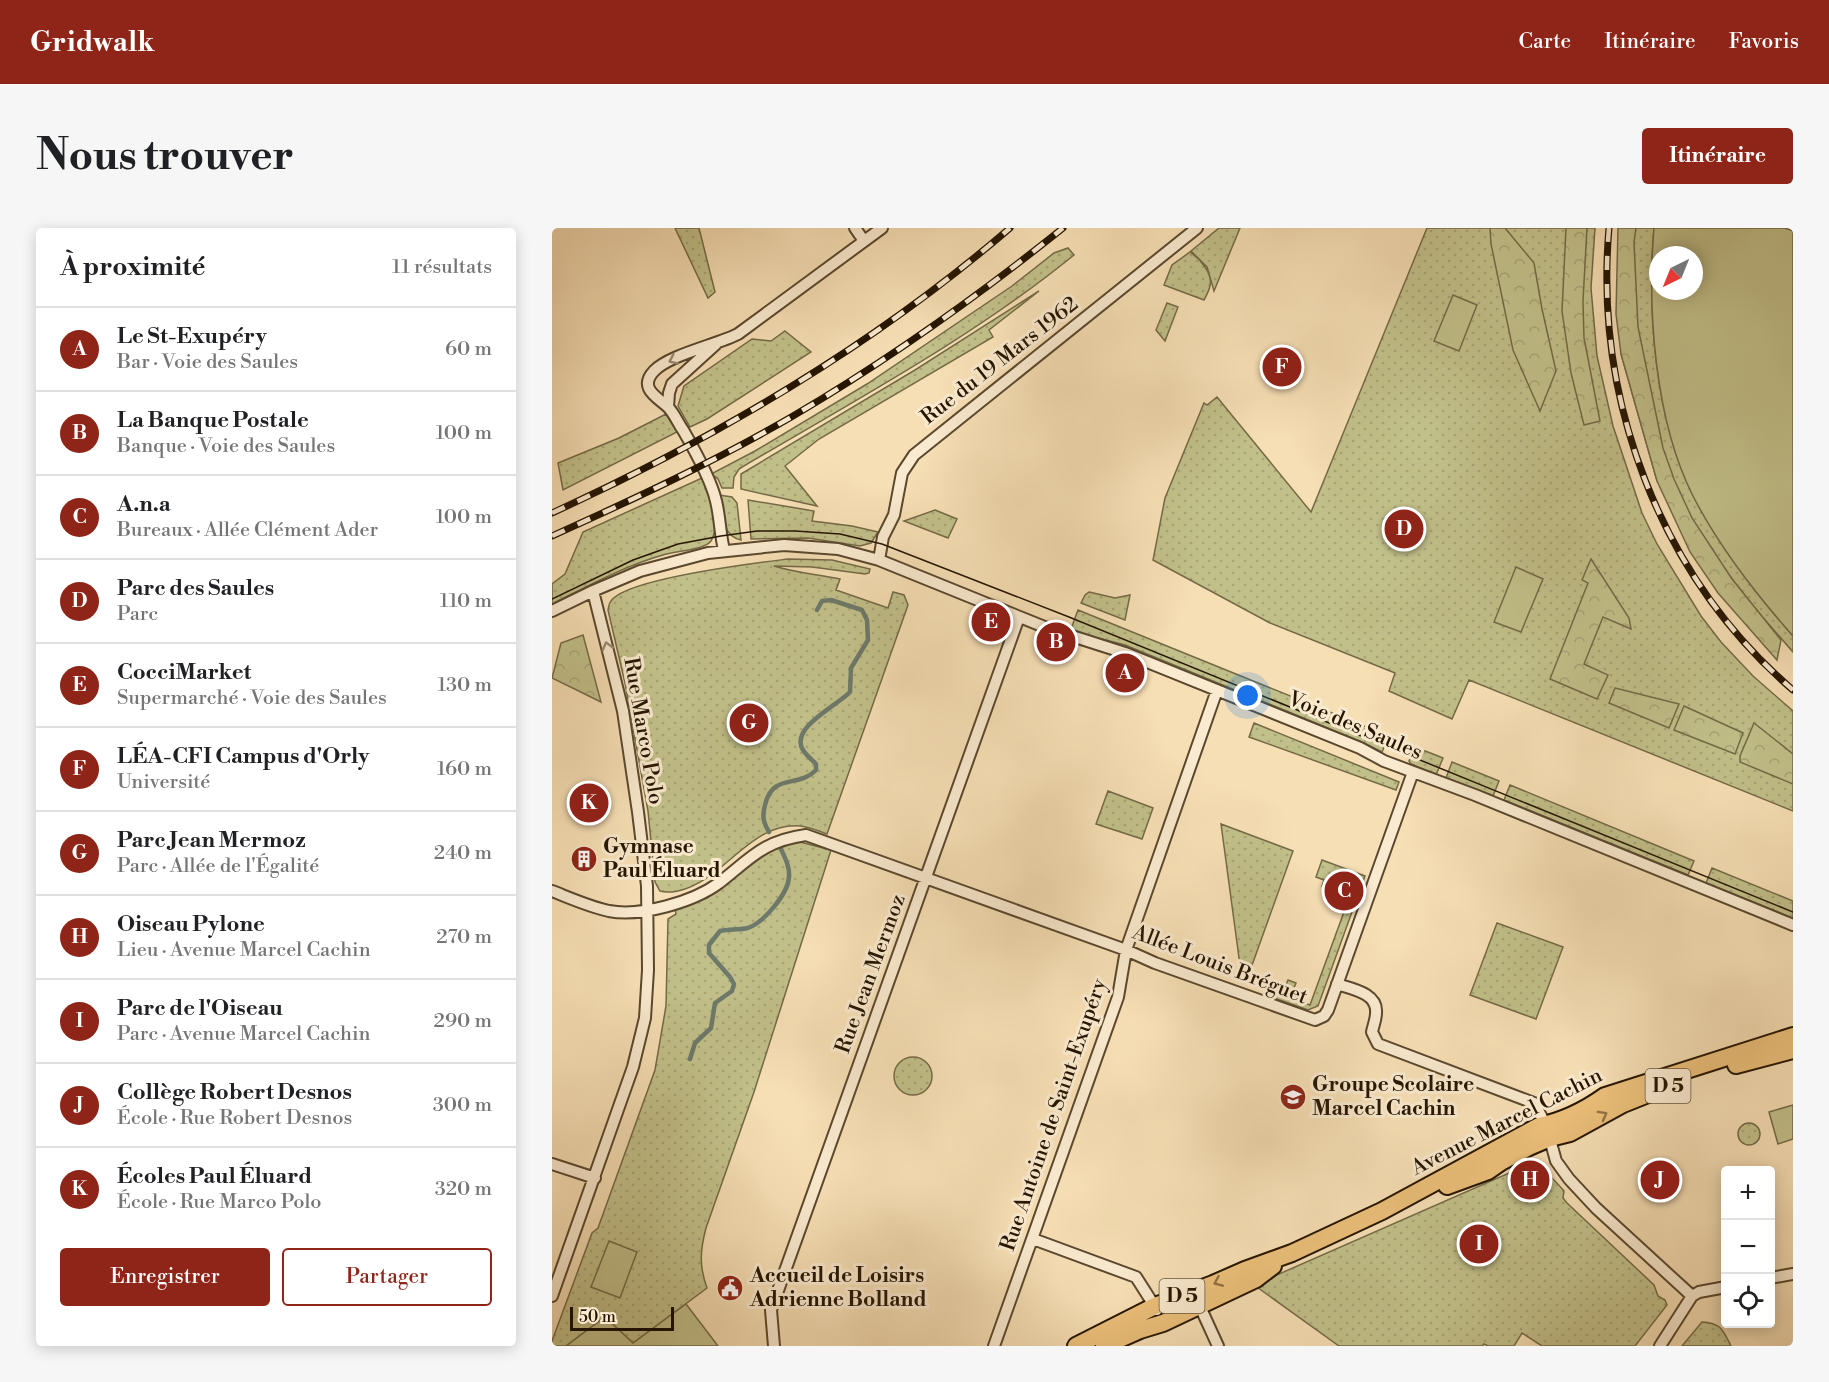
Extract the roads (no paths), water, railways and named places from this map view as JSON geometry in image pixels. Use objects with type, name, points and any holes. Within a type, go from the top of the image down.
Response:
[{"type":"main road","name":"Avenue Marcel Cachin","points":[[1076,1346],[1155,1306],[1197,1299],[1256,1279],[1292,1253],[1382,1211],[1488,1171],[1557,1123],[1589,1108],[1605,1096],[1793,1036]]},
{"type":"main road","name":"Avenue Marcel Cachin","points":[[1548,1131],[1570,1133],[1623,1104],[1656,1090],[1716,1070],[1793,1050]]},
{"type":"main road","name":"Avenue Marcel Cachin","points":[[1104,1346],[1140,1330],[1163,1323],[1197,1299]]},
{"type":"street","points":[[855,228],[864,241]]},
{"type":"street","points":[[724,550],[713,492],[684,432],[668,407],[650,392],[649,382],[654,371],[677,357],[738,334],[882,228]]},
{"type":"street","name":"Rue du 19 Mars 1962","points":[[879,560],[884,537],[894,515],[902,473],[914,455],[1197,228]]},
{"type":"street","points":[[668,407],[669,393],[674,382],[716,344]]},
{"type":"street","name":"Voie des Saules","points":[[552,612],[593,591],[651,568],[724,550],[784,545],[838,549],[879,560],[1020,618],[1073,638],[1125,653],[1360,748],[1384,761],[1475,795],[1793,925]]},
{"type":"street","name":"Rue Marco Polo","points":[[552,1296],[633,1067],[645,1018],[648,970],[644,852],[623,711],[593,591]]},
{"type":"street","name":"Rue Jean Mermoz","points":[[774,1346],[771,1310],[1020,618]]},
{"type":"street","name":"Rue Antoine de Saint-Exupéry","points":[[994,1346],[1118,997],[1126,950],[1216,690]]},
{"type":"street","points":[[1337,984],[1413,772]]},
{"type":"street","name":"Allée Louis Bréguet","points":[[552,891],[605,910],[620,912],[647,910],[698,896],[764,847],[806,835],[1126,950],[1155,963],[1311,1020],[1320,1018],[1326,1013],[1337,984],[1369,996],[1373,1000],[1376,1011],[1372,1032],[1378,1044],[1534,1103],[1548,1131]]},
{"type":"street","points":[[1548,1131],[1556,1161],[1578,1189],[1692,1296]]},
{"type":"street","points":[[552,1164],[595,1178]]},
{"type":"street","points":[[1033,1239],[1136,1277],[1163,1323]]},
{"type":"street","points":[[1775,1277],[1793,1274]]},
{"type":"street","points":[[1660,1346],[1692,1296],[1699,1292],[1721,1288]]},
{"type":"street","points":[[1197,1299],[1218,1346]]},
{"type":"waterway","points":[[769,832],[763,816],[769,795],[780,784],[802,779],[816,770],[816,764],[803,750],[801,742],[803,733],[817,718],[850,692],[851,668],[868,640],[867,620],[862,610],[831,600],[822,601],[817,610]]},
{"type":"waterway","points":[[690,1059],[695,1043],[711,1028],[715,1003],[732,991],[734,984],[709,953],[709,945],[720,931],[748,928],[761,920],[774,907],[788,884],[789,877],[788,866],[781,849]]},
{"type":"tram line","points":[[552,599],[633,560],[678,544],[721,536],[757,531],[795,531],[840,534],[882,544],[1069,617],[1793,912]]},
{"type":"railway","points":[[552,513],[673,453],[791,387],[904,312],[1010,228]]},
{"type":"railway","points":[[552,536],[705,464],[793,416],[863,373],[931,327],[998,279],[1063,228]]},
{"type":"railway","points":[[1609,228],[1607,293],[1613,357],[1626,420],[1645,481],[1672,539],[1706,594],[1746,645],[1793,690]]},
{"type":"place","name":"LÉA-CFI Campus d'Orly","points":[[1282,367]]},
{"type":"place","name":"Parc des Saules","points":[[1404,529]]},
{"type":"place","name":"CocciMarket","points":[[991,622]]},
{"type":"place","name":"La Banque Postale","points":[[1056,642]]},
{"type":"place","name":"Le St-Exupéry","points":[[1125,673]]},
{"type":"place","name":"Parc Jean Mermoz","points":[[749,723]]},
{"type":"place","name":"Écoles Paul Éluard","points":[[589,803]]},
{"type":"place","name":"Gymnase Paul Éluard","points":[[584,859]]},
{"type":"place","name":"A.n.a","points":[[1344,891]]},
{"type":"place","name":"Groupe Scolaire Marcel Cachin","points":[[1293,1097]]},
{"type":"place","name":"Oiseau Pylone","points":[[1530,1180]]},
{"type":"place","name":"Collège Robert Desnos","points":[[1660,1180]]},
{"type":"place","name":"Parc de l'Oiseau","points":[[1479,1244]]},
{"type":"place","name":"Accueil de Loisirs Adrienne Bolland","points":[[730,1288]]}]
